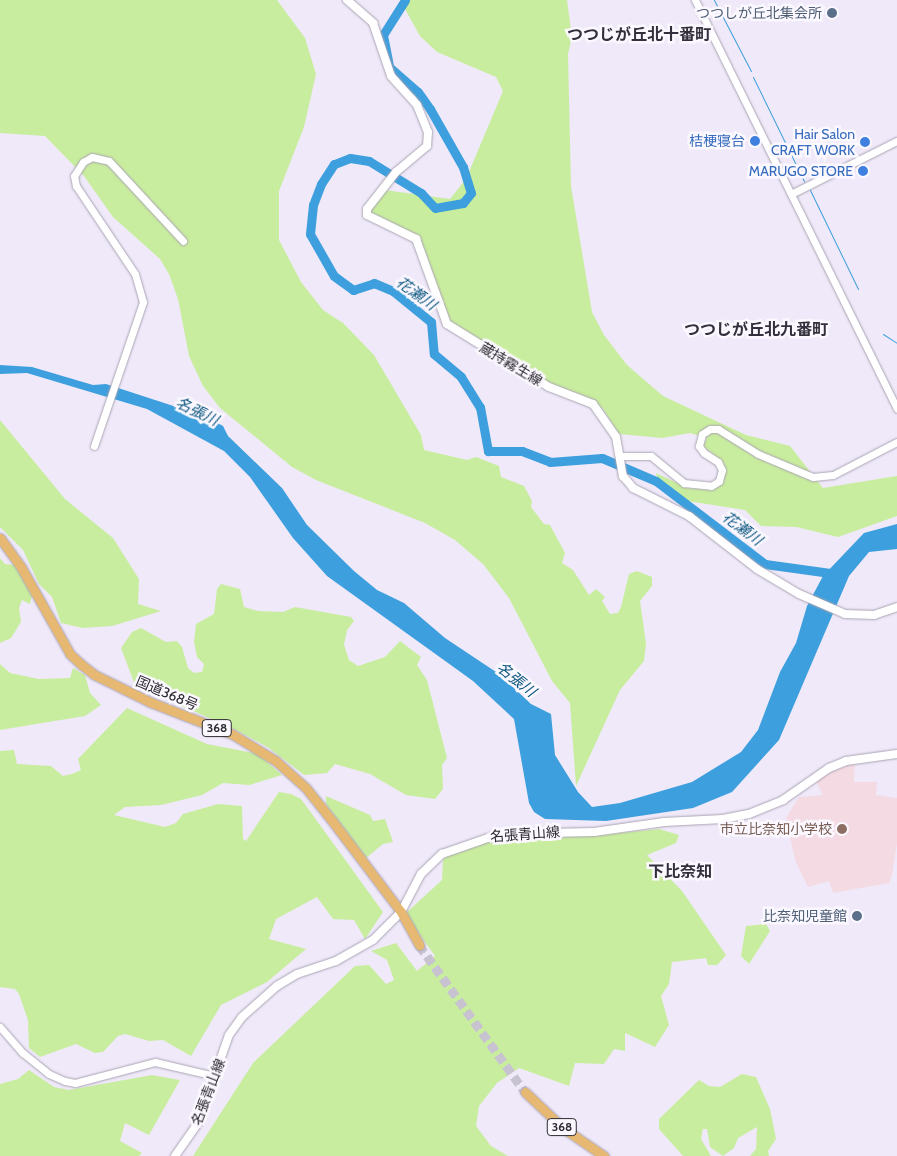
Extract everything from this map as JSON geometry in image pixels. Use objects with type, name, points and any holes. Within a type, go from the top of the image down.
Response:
[{"type":"highway","name":"国道368号","points":[[0,538],[21,566],[70,654],[82,666],[150,702],[232,734],[276,761],[306,788],[401,912],[419,945]]},
{"type":"highway","name":"368","points":[[525,1092],[563,1128],[604,1156]]},
{"type":"main road","name":"蔵持霧生線","points":[[347,0],[373,23],[391,76],[417,105],[426,124],[427,146],[396,172],[367,209],[366,215],[416,239],[445,322],[549,387],[594,404],[608,421],[620,456],[623,476],[637,491],[683,512],[757,569],[836,611],[874,615],[897,607]]},
{"type":"main road","name":"名張青山線","points":[[175,1156],[198,1122],[235,1026],[258,1002],[297,974],[360,949],[401,912],[421,874],[434,861],[457,846],[486,836],[533,831],[594,832],[664,822],[723,820],[771,806],[829,768],[846,761],[897,754]]},
{"type":"street","points":[[695,0],[897,409]]},
{"type":"street","points":[[791,194],[897,141]]},
{"type":"street","points":[[94,446],[141,314],[141,287],[126,261],[80,196],[74,176],[83,162],[92,157],[109,160],[182,241]]},
{"type":"street","points":[[620,456],[651,456],[684,483],[711,486],[719,481],[722,470],[718,462],[704,453],[699,446],[702,434],[710,429],[718,429],[758,454],[800,473],[818,477],[833,475],[897,442]]},
{"type":"street","points":[[0,1027],[23,1053],[49,1074],[65,1081],[75,1083],[155,1062],[215,1076]]},
{"type":"shaded area","name":"市立比奈知小学校","points":[[855,762],[854,782],[877,782],[876,795],[897,798],[897,843],[889,883],[833,893],[829,881],[808,887],[795,860],[786,818],[799,797],[823,795],[815,779]]},
{"type":"green space","points":[[0,0],[277,0],[305,38],[316,74],[304,127],[279,191],[279,240],[301,282],[323,310],[343,323],[374,355],[421,435],[424,450],[467,460],[476,457],[499,466],[501,477],[524,486],[532,501],[531,507],[544,524],[550,525],[565,553],[562,563],[573,570],[589,595],[596,589],[605,597],[602,601],[610,614],[618,613],[621,607],[629,574],[637,571],[652,577],[652,586],[640,601],[646,644],[644,661],[620,690],[576,786],[570,703],[552,681],[509,598],[483,564],[455,540],[425,523],[316,480],[292,467],[220,408],[203,386],[189,356],[178,299],[169,274],[160,259],[113,217],[84,176],[45,136],[0,133]]},
{"type":"green space","points":[[400,0],[567,0],[572,37],[568,54],[571,186],[592,312],[604,335],[627,365],[663,396],[746,435],[790,446],[823,488],[897,476],[897,516],[838,537],[796,527],[761,526],[745,510],[681,500],[658,481],[656,473],[688,488],[709,490],[719,485],[726,470],[723,462],[703,446],[707,438],[690,433],[662,438],[619,434],[603,409],[588,398],[549,386],[447,321],[418,238],[371,217],[369,210],[385,190],[450,199],[466,179],[503,91],[496,77],[437,52],[420,36]]},
{"type":"green space","points":[[0,420],[65,499],[113,538],[139,579],[138,604],[161,611],[112,626],[83,628],[61,623],[52,597],[39,584],[23,550],[0,527]]},
{"type":"green space","points":[[0,558],[5,564],[15,565],[32,596],[30,604],[22,600],[19,608],[21,622],[11,638],[0,643]]},
{"type":"green space","points":[[221,584],[240,589],[244,607],[258,611],[283,612],[295,607],[351,617],[354,621],[347,630],[344,645],[349,660],[358,666],[385,657],[400,641],[421,657],[417,665],[427,680],[447,758],[442,765],[443,789],[435,799],[406,795],[370,774],[335,764],[327,773],[304,775],[269,748],[236,730],[135,685],[121,648],[132,632],[141,628],[166,642],[177,641],[182,647],[188,668],[194,673],[202,672],[204,664],[197,657],[194,642],[196,624],[214,614],[217,589]]},
{"type":"green space","points":[[0,664],[10,673],[39,679],[70,678],[73,668],[85,675],[90,693],[101,705],[85,716],[0,730]]},
{"type":"green space","points":[[127,708],[207,744],[258,754],[282,775],[249,785],[223,783],[202,795],[161,805],[125,807],[114,815],[165,827],[176,823],[183,814],[218,804],[242,806],[243,839],[246,841],[279,792],[291,794],[301,799],[383,912],[365,939],[354,920],[333,919],[317,897],[276,919],[269,939],[306,949],[267,982],[221,1005],[191,1056],[163,1040],[149,1041],[125,1034],[118,1036],[103,1052],[95,1053],[76,1044],[40,1057],[29,1048],[28,1020],[19,994],[15,989],[0,987],[0,751],[14,750],[17,764],[51,766],[63,776],[72,774],[81,770],[78,759]]},
{"type":"green space","points":[[326,796],[370,815],[373,821],[385,819],[393,842],[383,844],[366,858],[326,804]]},
{"type":"green space","points":[[659,829],[679,835],[676,843],[647,855],[682,891],[726,955],[717,965],[708,965],[706,958],[672,962],[669,984],[661,996],[669,1025],[655,1047],[625,1033],[625,1051],[614,1049],[604,1064],[575,1063],[569,1086],[519,1068],[497,1083],[479,1106],[476,1126],[491,1146],[508,1156],[193,1156],[253,1063],[355,966],[369,965],[386,984],[394,980],[387,960],[371,951],[396,943],[417,971],[435,956],[405,914],[442,880],[443,860],[447,856],[491,839],[510,836],[591,836]]},
{"type":"green space","points":[[766,924],[770,931],[749,964],[741,956],[746,926]]},
{"type":"green space","points":[[29,1070],[54,1087],[69,1090],[152,1075],[180,1080],[149,1135],[125,1123],[120,1141],[142,1153],[139,1156],[0,1156],[0,1084],[18,1079]]},
{"type":"green space","points":[[742,1074],[756,1077],[770,1109],[776,1139],[768,1151],[769,1156],[750,1156],[756,1149],[757,1127],[738,1138],[734,1148],[723,1156],[710,1147],[707,1129],[703,1129],[701,1139],[711,1156],[683,1156],[659,1129],[659,1119],[699,1080],[709,1086],[720,1087]]},
{"type":"water","points":[[0,365],[32,367],[93,385],[106,384],[204,416],[223,426],[228,436],[282,488],[307,525],[354,571],[377,590],[404,603],[445,638],[499,674],[531,704],[551,714],[555,755],[578,792],[592,807],[620,803],[692,782],[741,752],[758,730],[780,672],[796,643],[807,606],[823,576],[864,533],[897,524],[897,549],[869,552],[849,576],[779,740],[732,792],[693,808],[606,821],[545,819],[534,812],[529,803],[514,719],[473,681],[327,576],[293,538],[250,477],[224,451],[147,409],[27,373],[0,374]]},
{"type":"waterway","name":"花瀬川","points":[[405,0],[383,35],[389,67],[418,92],[430,109],[463,167],[471,193],[463,203],[435,208],[421,193],[369,161],[350,158],[334,164],[321,184],[313,205],[310,234],[334,276],[353,290],[374,283],[393,291],[431,322],[434,354],[461,377],[480,407],[488,451],[522,451],[550,462],[602,458],[656,481],[765,564],[837,574]]},
{"type":"waterway","points":[[714,0],[751,71]]},
{"type":"waterway","points":[[753,77],[804,181]]},
{"type":"waterway","points":[[810,190],[858,289]]},
{"type":"waterway","points":[[883,334],[897,343]]},
{"type":"tunnel","points":[[419,945],[525,1092]]},
{"type":"place","name":"つつしが丘北集会所","points":[[832,13]]},
{"type":"place","name":"桔梗寝台","points":[[755,141]]},
{"type":"place","name":"Hair Salon CRAFT WORK","points":[[865,142]]},
{"type":"place","name":"MARUGO STORE","points":[[863,171]]},
{"type":"place","name":"市立比奈知小学校","points":[[842,829]]},
{"type":"place","name":"比奈知児童館","points":[[857,916]]},
{"type":"district","name":"つつじが丘北十番町","points":[[639,35]]},
{"type":"district","name":"つつじが丘北九番町","points":[[756,330]]},
{"type":"district","name":"下比奈知","points":[[680,872]]},
{"type":"water label","name":"名張川","points":[[197,412]]},
{"type":"water label","name":"名張川","points":[[516,680]]}]
